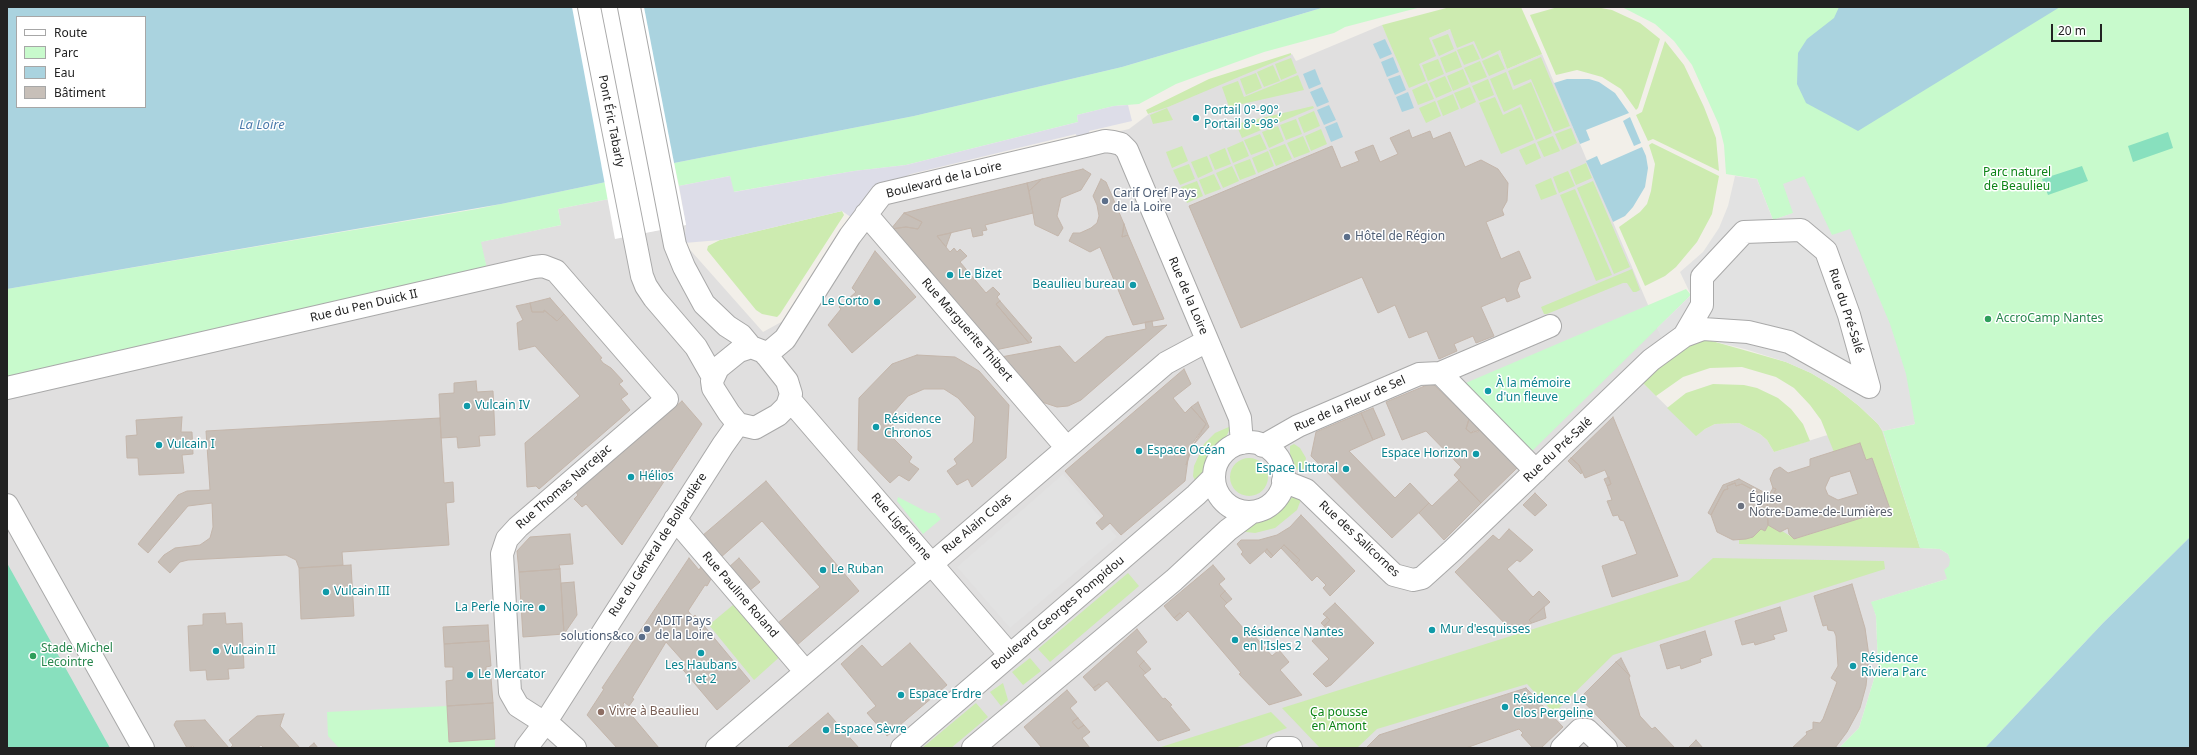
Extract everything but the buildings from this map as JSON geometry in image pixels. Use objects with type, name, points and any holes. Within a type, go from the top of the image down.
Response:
[{"type":"street","name":"Pont Éric Tabarly","points":[[589,7],[633,235],[646,286],[696,347],[713,377]]},
{"type":"street","points":[[629,7],[675,244],[684,267],[704,304],[727,326],[741,335],[759,351],[787,381],[790,387],[790,400],[778,415],[760,426],[748,427],[738,424],[729,413],[713,388],[713,377],[718,368],[739,351],[759,351]]},
{"type":"street","name":"Boulevard de la Loire","points":[[759,351],[784,339],[866,214],[877,199],[889,192],[1105,141],[1121,144],[1127,150]]},
{"type":"street","name":"Rue de la Loire","points":[[1127,150],[1207,341],[1240,418],[1253,444]]},
{"type":"street","name":"Rue Marguerite Thibert","points":[[866,214],[1067,448]]},
{"type":"street","name":"Rue du Pré-Salé","points":[[1452,551],[1651,360],[1684,336],[1703,329],[1748,332],[1789,342],[1869,387],[1850,315],[1826,251],[1800,230],[1744,232],[1702,277],[1702,305],[1684,336]]},
{"type":"street","name":"Rue du Pen Duick II","points":[[7,388],[543,266],[556,271],[564,279],[667,399]]},
{"type":"street","points":[[1536,471],[1440,373],[1550,326]]},
{"type":"street","name":"Rue Alain Colas","points":[[717,748],[932,562],[1166,363],[1207,341]]},
{"type":"street","name":"Rue de la Fleur de Sel","points":[[1253,444],[1419,374],[1440,373]]},
{"type":"street","name":"Rue Thomas Narcejac","points":[[575,748],[567,739],[518,706],[510,692],[502,565],[504,546],[518,527],[667,399]]},
{"type":"street","name":"Rue Ligérienne","points":[[790,400],[932,562],[1010,654]]},
{"type":"street","name":"Rue du Général de Bollardière","points":[[526,748],[545,723],[674,519],[738,424]]},
{"type":"street","points":[[973,748],[1174,580],[1228,530],[1252,512],[1263,509],[1274,501],[1281,491],[1284,481],[1279,460],[1273,452],[1253,444],[1230,448],[1222,455],[1216,466],[1214,477],[1217,492],[1225,502],[1237,510],[1252,512]]},
{"type":"street","name":"Boulevard Georges Pompidou","points":[[902,748],[1196,495],[1214,477]]},
{"type":"street","name":"Rue des Salicornes","points":[[1284,481],[1306,490],[1370,553],[1399,578],[1413,580],[1422,578],[1452,551]]},
{"type":"street","points":[[7,505],[143,748]]},
{"type":"street","name":"Rue Pauline Roland","points":[[674,519],[805,671]]},
{"type":"street","points":[[1562,748],[1580,730],[1587,730],[1606,748]]},
{"type":"street","points":[[1278,748],[1290,748]]},
{"type":"shaded area","points":[[1382,25],[1395,52],[1450,29],[1500,50],[1507,69],[1542,54],[1670,357],[1643,383],[1696,435],[1715,424],[1739,423],[1760,434],[1767,440],[1774,452],[1824,436],[1878,424],[1883,431],[1920,548],[1940,549],[1948,554],[1951,560],[1947,579],[1872,602],[1876,616],[1878,666],[1859,728],[1839,748],[7,748],[7,379],[487,269],[480,242],[561,225],[558,209],[609,199],[616,238],[686,225],[684,243],[763,332],[794,315],[851,226],[911,180],[1129,129],[1149,114],[1292,54],[1296,61]]},
{"type":"shaded area","points":[[1128,105],[1132,121],[1089,131],[1091,138],[1078,141],[1076,134],[911,174],[879,189],[855,220],[842,211],[720,240],[684,243],[686,225],[679,186],[730,176],[734,192],[854,171],[906,165],[1078,122],[1077,115],[1114,106]]},
{"type":"shaded area","points":[[1735,176],[1757,179],[1773,220],[1793,213],[1783,184],[1804,176],[1832,235],[1850,229],[1890,324],[1906,374],[1915,424],[1883,431],[1878,424],[1859,406],[1836,388],[1811,373],[1786,362],[1745,349],[1712,341],[1693,341],[1670,357],[1657,328],[1691,295],[1680,272],[1703,252],[1719,228],[1728,206]]},
{"type":"shaded area","points":[[1063,474],[1117,537],[1010,628],[957,567]]},
{"type":"green space","points":[[1325,7],[1421,7],[1345,27],[1334,33],[1264,52],[1176,84],[1139,104],[1114,106],[1077,115],[1078,122],[906,165],[854,171],[733,192],[730,176],[679,186],[674,163],[914,116],[1122,67]]},
{"type":"green space","points":[[1450,7],[1521,7],[1542,54],[1507,69],[1500,50],[1482,59],[1474,41],[1457,48],[1450,29],[1429,38],[1436,56],[1419,64],[1426,81],[1409,88],[1382,25]]},
{"type":"green space","points":[[1558,7],[1596,7],[1612,10],[1640,23],[1660,39],[1638,108],[1636,110],[1621,89],[1602,77],[1577,70],[1556,75],[1530,15]]},
{"type":"green space","name":"Parc naturel de Beaulieu","points":[[1622,7],[2190,7],[2190,537],[2103,623],[1985,748],[1839,748],[1859,728],[1878,666],[1876,616],[1871,602],[1947,579],[1944,570],[1949,566],[1950,560],[1948,554],[1940,549],[1920,548],[1883,431],[1915,424],[1832,235],[1794,213],[1773,220],[1757,179],[1726,174],[1724,145],[1719,125],[1692,65],[1674,41],[1655,24]]},
{"type":"green space","points":[[1448,34],[1454,49],[1439,56],[1432,40]]},
{"type":"green space","points":[[1665,41],[1684,65],[1704,107],[1716,138],[1719,171],[1653,139],[1648,141],[1636,115],[1642,112]]},
{"type":"green space","points":[[1473,44],[1480,59],[1464,65],[1457,50]]},
{"type":"green space","points":[[1456,51],[1462,67],[1446,73],[1440,58]]},
{"type":"green space","points":[[1291,53],[1291,55],[1168,107],[1148,114],[1146,110],[1209,79]]},
{"type":"green space","points":[[1498,54],[1505,69],[1489,76],[1482,61]]},
{"type":"green space","points":[[1541,57],[1570,126],[1554,132],[1531,79],[1514,86],[1508,71]]},
{"type":"green space","points":[[1291,58],[1297,73],[1281,80],[1275,64]]},
{"type":"green space","points":[[1438,59],[1444,74],[1428,81],[1422,65]]},
{"type":"green space","points":[[1480,61],[1487,77],[1471,83],[1464,68]]},
{"type":"green space","points":[[1273,65],[1280,81],[1264,87],[1257,72]]},
{"type":"green space","points":[[1463,69],[1469,84],[1453,91],[1447,76]]},
{"type":"green space","points":[[1506,72],[1513,90],[1531,82],[1552,133],[1536,140],[1521,104],[1504,112],[1490,79]]},
{"type":"green space","points":[[1256,73],[1262,88],[1246,95],[1240,79]]},
{"type":"green space","points":[[1298,75],[1304,90],[1229,107],[1222,87],[1238,81],[1244,97]]},
{"type":"green space","points":[[1445,76],[1452,91],[1436,98],[1429,83]]},
{"type":"green space","points":[[1488,79],[1494,95],[1479,101],[1472,86]]},
{"type":"green space","points":[[1427,83],[1434,99],[1418,105],[1412,90]]},
{"type":"green space","points":[[1470,87],[1476,102],[1461,109],[1454,93]]},
{"type":"green space","points":[[1453,94],[1459,109],[1443,116],[1437,101]]},
{"type":"green space","points":[[1495,97],[1503,115],[1520,107],[1534,140],[1501,154],[1479,103]]},
{"type":"green space","points":[[1435,101],[1441,116],[1426,123],[1419,108]]},
{"type":"green space","points":[[1313,106],[1314,108],[1242,138],[1236,124]]},
{"type":"green space","points":[[1167,108],[1173,120],[1153,124],[1150,115]]},
{"type":"green space","points":[[1314,111],[1320,126],[1304,133],[1298,118]]},
{"type":"green space","points":[[1296,119],[1302,134],[1286,140],[1280,125]]},
{"type":"green space","points":[[1278,126],[1284,141],[1269,148],[1262,132]]},
{"type":"green space","points":[[1571,128],[1577,143],[1562,150],[1555,134]]},
{"type":"green space","points":[[1321,129],[1327,144],[1311,151],[1305,136]]},
{"type":"green space","points":[[2168,132],[2173,148],[2133,162],[2128,146]]},
{"type":"green space","points":[[1260,134],[1267,149],[1251,155],[1244,140]]},
{"type":"green space","points":[[1303,136],[1310,152],[1294,158],[1287,143]]},
{"type":"green space","points":[[1553,136],[1560,151],[1544,157],[1537,142]]},
{"type":"green space","points":[[1243,141],[1249,156],[1233,163],[1227,148]]},
{"type":"green space","points":[[1535,143],[1541,158],[1526,165],[1519,150]]},
{"type":"green space","points":[[1652,143],[1719,176],[1712,214],[1697,242],[1676,267],[1665,276],[1645,286],[1619,227],[1640,212],[1647,204],[1651,191],[1655,164],[1649,145]]},
{"type":"green space","points":[[1285,144],[1292,159],[1276,166],[1269,150]]},
{"type":"green space","points":[[1182,146],[1188,161],[1172,168],[1166,152]]},
{"type":"green space","points":[[1225,148],[1231,164],[1215,170],[1209,155]]},
{"type":"green space","points":[[1268,151],[1274,166],[1258,173],[1252,158]]},
{"type":"green space","points":[[1207,156],[1213,171],[1198,178],[1191,162]]},
{"type":"green space","points":[[1250,159],[1256,174],[1240,180],[1234,165]]},
{"type":"green space","points":[[1586,163],[1592,178],[1576,185],[1570,170]]},
{"type":"green space","points":[[1189,164],[1195,179],[1180,185],[1173,170]]},
{"type":"green space","points":[[1232,166],[1239,181],[1223,188],[1216,173]]},
{"type":"green space","points":[[2082,166],[2088,181],[2048,195],[2042,179]]},
{"type":"green space","points":[[1568,171],[1575,186],[1559,193],[1553,177]]},
{"type":"green space","points":[[1214,174],[1221,189],[1205,195],[1199,180]]},
{"type":"green space","points":[[1551,178],[1557,194],[1541,200],[1535,185]]},
{"type":"green space","points":[[1197,181],[1203,196],[1187,203],[1181,187]]},
{"type":"green space","points":[[1593,181],[1630,267],[1614,274],[1577,188]]},
{"type":"green space","points":[[606,182],[609,199],[558,209],[561,225],[481,242],[487,269],[7,379],[7,289],[477,209]]},
{"type":"green space","points":[[1575,189],[1612,275],[1596,281],[1560,195]]},
{"type":"green space","points":[[842,211],[844,215],[777,317],[762,314],[756,310],[707,250],[708,246],[720,240]]},
{"type":"green space","points":[[1632,269],[1640,290],[1633,292],[1627,283],[1623,283],[1544,314],[1541,307]]},
{"type":"green space","points":[[1686,289],[1691,295],[1529,454],[1461,385]]},
{"type":"green space","points":[[1693,341],[1712,341],[1786,362],[1811,373],[1836,388],[1859,406],[1878,424],[1882,431],[1920,548],[1739,544],[1739,540],[1753,537],[1761,529],[1765,531],[1768,525],[1795,539],[1890,509],[1872,458],[1866,460],[1860,443],[1834,452],[1821,420],[1810,405],[1794,388],[1776,377],[1742,367],[1710,368],[1683,377],[1656,396],[1643,383],[1682,345]]},
{"type":"green space","points":[[1713,384],[1744,385],[1757,388],[1778,398],[1791,409],[1803,424],[1810,441],[1774,452],[1767,440],[1760,434],[1739,423],[1715,424],[1696,436],[1667,408],[1686,393]]},
{"type":"green space","points":[[1231,426],[1224,442],[1215,453],[1207,470],[1196,483],[1193,476],[1194,466],[1204,444],[1215,433]]},
{"type":"green space","points":[[1294,444],[1300,448],[1306,458],[1303,473],[1296,469],[1290,454],[1290,446]]},
{"type":"green space","points":[[1245,458],[1253,458],[1263,463],[1267,470],[1267,484],[1263,491],[1253,496],[1245,496],[1235,491],[1233,488],[1230,481],[1230,473],[1235,463],[1238,461]]},
{"type":"green space","points":[[1294,496],[1302,497],[1297,510],[1275,528],[1255,533],[1237,531],[1250,523],[1269,515]]},
{"type":"green space","points":[[898,497],[929,513],[935,513],[941,519],[923,534],[897,501]]},
{"type":"green space","name":"Ça pousse en Amont","points":[[1713,558],[1884,561],[1885,569],[1613,655],[1554,713],[1527,684],[1377,729],[1357,748],[1320,748],[1282,708],[1689,580]]},
{"type":"green space","name":"Stade Michel Lecointre","points":[[7,563],[110,748],[7,748]]},
{"type":"green space","points":[[1128,573],[1139,586],[1050,662],[1038,649]]},
{"type":"green space","points":[[739,600],[784,653],[754,680],[709,625]]},
{"type":"green space","points":[[1030,658],[1041,671],[1023,685],[1012,672]]},
{"type":"green space","points":[[1003,683],[1008,700],[1001,706],[990,692]]},
{"type":"green space","points":[[976,703],[988,717],[951,748],[922,748]]},
{"type":"green space","points":[[447,706],[449,741],[495,739],[495,748],[339,748],[328,736],[327,712]]},
{"type":"green space","points":[[1271,712],[1287,728],[1235,748],[1158,748]]},
{"type":"water","name":"La Loire","points":[[7,7],[1325,7],[1122,67],[914,116],[674,163],[606,182],[501,204],[7,289]]},
{"type":"water","points":[[1839,7],[2060,7],[1858,131],[1806,103],[1797,84],[1798,53],[1807,39],[1834,18]]},
{"type":"water","points":[[1385,39],[1392,54],[1380,59],[1373,44]]},
{"type":"water","points":[[1393,57],[1399,72],[1387,77],[1381,62]]},
{"type":"water","points":[[1315,69],[1321,84],[1309,89],[1303,74]]},
{"type":"water","points":[[1400,75],[1406,90],[1395,95],[1388,79]]},
{"type":"water","points":[[1567,79],[1589,79],[1599,82],[1615,93],[1629,113],[1586,130],[1590,140],[1580,144],[1554,83]]},
{"type":"water","points":[[1322,87],[1329,102],[1317,107],[1310,92]]},
{"type":"water","points":[[1408,92],[1414,108],[1402,112],[1396,97]]},
{"type":"water","points":[[1329,105],[1336,120],[1324,125],[1317,110]]},
{"type":"water","points":[[1630,117],[1641,143],[1634,146],[1623,121]]},
{"type":"water","points":[[1337,122],[1343,137],[1331,142],[1325,127]]},
{"type":"water","points":[[1642,147],[1646,156],[1648,168],[1645,187],[1633,207],[1625,216],[1613,222],[1586,161],[1597,156],[1601,165]]},
{"type":"water","points":[[2190,537],[2190,748],[1985,748],[2103,623]]},
{"type":"pier","points":[[572,7],[644,7],[686,225],[615,239]]},
{"type":"place","name":"Portail 0°-90°, Portail 8°-98°","points":[[1196,118]]},
{"type":"place","name":"Carif Oref Pays de la Loire","points":[[1105,201]]},
{"type":"place","name":"Hôtel de Région","points":[[1347,237]]},
{"type":"place","name":"Le Bizet","points":[[950,275]]},
{"type":"place","name":"Beaulieu bureau","points":[[1133,285]]},
{"type":"place","name":"Le Corto","points":[[877,302]]},
{"type":"place","name":"AccroCamp Nantes","points":[[1988,319]]},
{"type":"place","name":"À la mémoire d'un fleuve","points":[[1488,391]]},
{"type":"place","name":"Vulcain IV","points":[[467,406]]},
{"type":"place","name":"Résidence Chronos","points":[[876,427]]},
{"type":"place","name":"Vulcain I","points":[[159,445]]},
{"type":"place","name":"Espace Océan","points":[[1139,451]]},
{"type":"place","name":"Espace Horizon","points":[[1476,454]]},
{"type":"place","name":"Espace Littoral","points":[[1346,469]]},
{"type":"place","name":"Hélios","points":[[631,477]]},
{"type":"place","name":"Église Notre-Dame-de-Lumières","points":[[1741,506]]},
{"type":"place","name":"Le Ruban","points":[[823,570]]},
{"type":"place","name":"Vulcain III","points":[[326,592]]},
{"type":"place","name":"La Perle Noire","points":[[542,608]]},
{"type":"place","name":"ADIT Pays de la Loire","points":[[647,629]]},
{"type":"place","name":"Mur d'esquisses","points":[[1432,630]]},
{"type":"place","name":"solutions&co","points":[[642,637]]},
{"type":"place","name":"Résidence Nantes en l'Isles 2","points":[[1235,640]]},
{"type":"place","name":"Vulcain II","points":[[216,651]]},
{"type":"place","name":"Les Haubans 1 et 2","points":[[701,653]]},
{"type":"place","name":"Stade Michel Lecointre","points":[[33,656]]},
{"type":"place","name":"Résidence Riviera Parc","points":[[1853,666]]},
{"type":"place","name":"Le Mercator","points":[[470,675]]},
{"type":"place","name":"Espace Erdre","points":[[901,695]]},
{"type":"place","name":"Résidence Le Clos Pergeline","points":[[1505,707]]},
{"type":"place","name":"Vivre à Beaulieu","points":[[601,712]]},
{"type":"place","name":"Espace Sèvre","points":[[826,730]]}]
